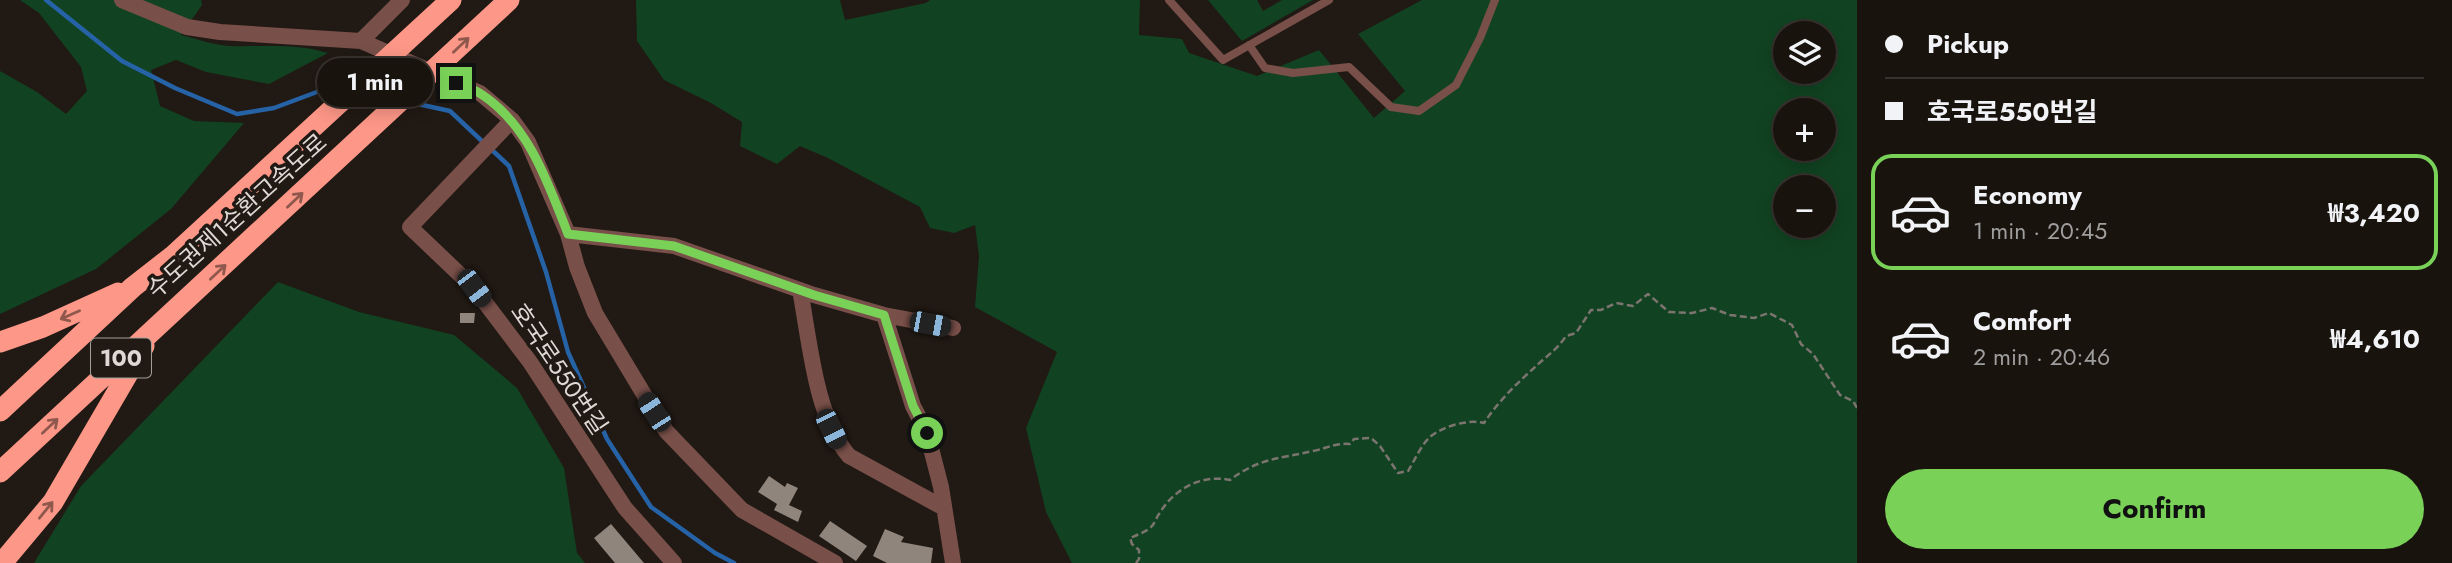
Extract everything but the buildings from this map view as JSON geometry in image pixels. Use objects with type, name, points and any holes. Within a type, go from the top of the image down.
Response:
[{"type":"highway","name":"수도권제1순환고속도로","points":[[0,411],[451,0]]},
{"type":"highway","name":"수도권제1순환고속도로","points":[[0,472],[509,0]]},
{"type":"highway","points":[[0,342],[43,327],[133,287]]},
{"type":"highway","points":[[2,563],[53,502],[157,324]]},
{"type":"street","points":[[122,0],[187,27],[220,32],[360,41],[480,93],[512,120],[528,142],[568,234],[577,267],[595,313],[666,431],[742,510],[833,562]]},
{"type":"street","points":[[360,41],[402,0]]},
{"type":"street","name":"호국로550번길","points":[[512,120],[410,227],[474,288],[530,362],[625,508],[674,563]]},
{"type":"street","points":[[568,234],[674,246],[800,290],[884,315],[953,328]]},
{"type":"street","points":[[800,290],[824,413],[839,444],[849,456],[944,508]]},
{"type":"street","points":[[884,315],[913,406],[927,433],[953,563]]},
{"type":"lane","points":[[1169,0],[1223,60],[1329,0]]},
{"type":"lane","points":[[1249,45],[1265,68],[1293,73],[1349,67],[1391,107],[1419,111],[1455,85],[1480,38],[1495,0]]},
{"type":"path","points":[[1136,563],[1139,550],[1130,538],[1152,527],[1160,512],[1180,491],[1191,484],[1214,477],[1230,480],[1266,459],[1318,450],[1335,443],[1350,444],[1354,439],[1371,438],[1380,446],[1398,473],[1408,471],[1429,438],[1447,428],[1476,421],[1484,423],[1493,409],[1532,368],[1558,348],[1566,336],[1576,333],[1591,310],[1601,310],[1616,303],[1633,306],[1648,294],[1669,312],[1692,313],[1712,309],[1730,316],[1754,318],[1769,313],[1781,319],[1792,325],[1801,344],[1813,354],[1840,395],[1853,401],[1857,408]]},
{"type":"green space","points":[[20,0],[201,0],[202,5],[181,35],[224,45],[292,47],[328,53],[269,84],[206,72],[176,60],[151,70],[160,106],[194,121],[244,123],[171,209],[96,269],[0,314],[0,71],[37,92],[66,114],[87,91],[81,67],[39,13]]},
{"type":"green space","points":[[636,0],[840,0],[845,20],[930,0],[1140,0],[1139,35],[1182,39],[1189,53],[1257,76],[1319,50],[1374,118],[1405,91],[1358,34],[1422,0],[1857,0],[1857,563],[1072,563],[1046,512],[1026,428],[1057,352],[975,307],[979,256],[975,225],[954,233],[930,228],[920,207],[800,146],[777,164],[740,146],[742,122],[664,80],[637,41]]},
{"type":"green space","points":[[1208,0],[1257,0],[1263,11],[1282,0],[1313,0],[1242,41]]},
{"type":"green space","points":[[278,282],[359,312],[454,335],[517,388],[564,468],[577,553],[585,563],[34,563],[81,486]]},
{"type":"waterway","points":[[46,0],[122,61],[175,88],[237,114],[274,108],[333,86],[346,88]]},
{"type":"waterway","points":[[361,92],[394,99]]},
{"type":"waterway","points":[[409,102],[450,111],[484,143]]},
{"type":"waterway","points":[[491,149],[509,166],[546,272],[568,352],[607,439],[651,507],[715,553],[734,563]]},
{"type":"route","points":[[456,83],[480,93],[512,120],[528,142],[568,234],[674,246],[814,295],[884,315],[913,406],[927,433]]}]
